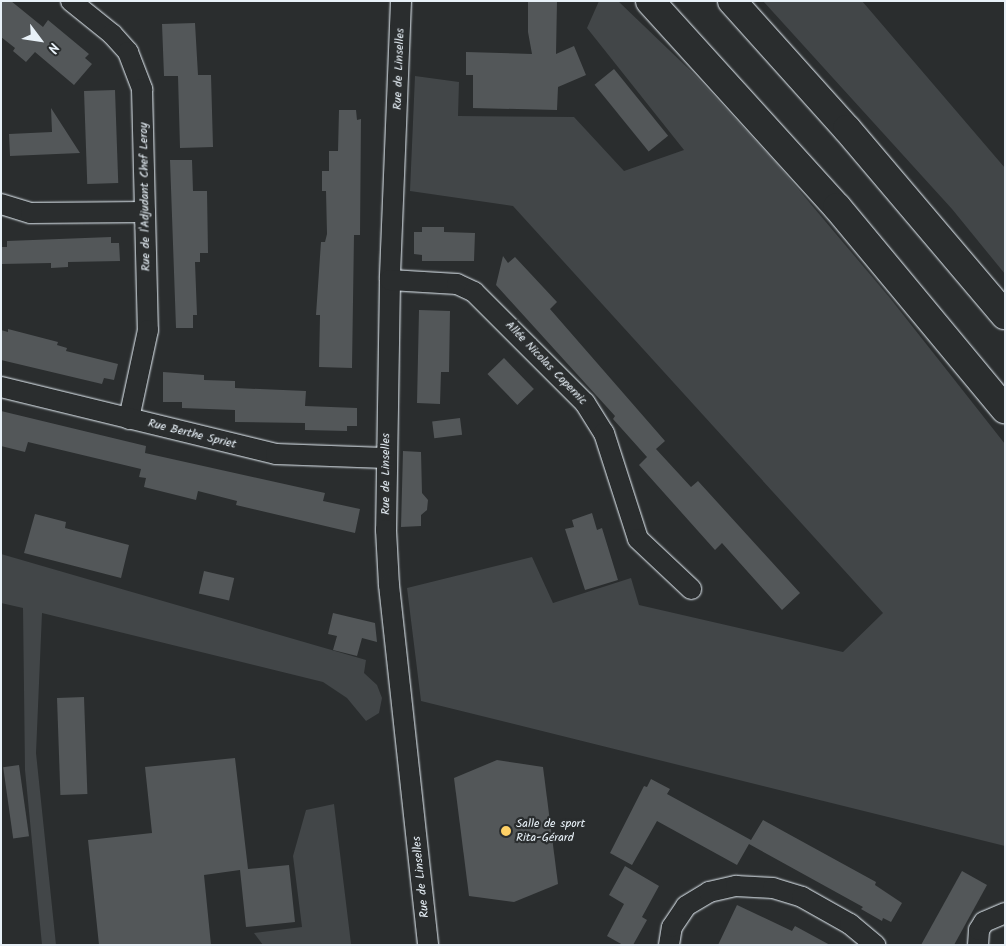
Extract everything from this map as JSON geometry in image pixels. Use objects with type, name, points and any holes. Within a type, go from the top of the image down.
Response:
[{"type":"highway","points":[[650,1],[837,207],[1005,409]]},
{"type":"highway","points":[[732,1],[853,136],[1005,315]]},
{"type":"street","name":"Rue de l'Adjudant Chef Leroy","points":[[71,1],[112,34],[134,64],[142,89],[148,330],[129,419]]},
{"type":"street","name":"Rue de Linselles","points":[[401,1],[385,458],[388,585],[428,945]]},
{"type":"street","points":[[1,204],[31,213],[145,212]]},
{"type":"street","name":"Allée Nicolas Copernic","points":[[390,280],[457,284],[474,292],[585,402],[604,433],[638,539],[691,589]]},
{"type":"street","name":"Rue Berthe Spriet","points":[[1,387],[276,454],[385,458]]},
{"type":"street","points":[[669,945],[672,927],[686,906],[709,892],[736,886],[773,888],[802,897],[843,920],[875,945]]},
{"type":"street","points":[[978,945],[979,930],[984,922],[1005,913]]},
{"type":"shaded area","points":[[599,1],[618,1],[693,73],[777,164],[890,298],[1005,444],[1005,846],[421,701],[407,588],[532,557],[553,603],[631,578],[639,605],[843,652],[883,613],[513,206],[410,191],[415,76],[459,82],[458,116],[574,117],[624,171],[684,150],[587,28]]},
{"type":"shaded area","points":[[763,1],[862,1],[1005,168],[1005,274],[952,209]]},
{"type":"shaded area","points":[[1,554],[366,660],[364,673],[377,685],[382,698],[379,713],[366,721],[347,698],[323,682],[42,613],[36,753],[56,945],[42,945],[25,770],[23,608],[1,603]]},
{"type":"shaded area","points":[[334,804],[351,944],[263,945],[254,933],[302,927],[293,856],[306,810]]},
{"type":"building","points":[[1,1],[11,1],[43,27],[48,20],[89,54],[85,58],[92,64],[74,85],[35,52],[26,62],[13,51],[15,48],[1,37]]},
{"type":"building","points":[[528,1],[557,1],[556,54],[574,46],[586,75],[558,87],[557,110],[473,108],[473,75],[466,75],[466,52],[532,54],[528,32]]},
{"type":"building","points":[[195,23],[198,75],[211,75],[213,147],[180,148],[178,76],[164,76],[162,24]]},
{"type":"building","points":[[614,69],[668,136],[649,152],[595,85]]},
{"type":"building","points":[[115,90],[118,183],[87,184],[84,91]]},
{"type":"building","points":[[51,108],[80,153],[10,156],[9,134],[52,132]]},
{"type":"building","points":[[339,110],[356,110],[357,120],[361,119],[360,235],[354,235],[352,368],[319,367],[320,315],[316,315],[321,242],[325,242],[327,234],[326,191],[322,191],[322,171],[329,171],[329,151],[338,151]]},
{"type":"building","points":[[170,160],[192,160],[193,191],[207,191],[208,253],[200,253],[200,262],[195,262],[197,315],[193,315],[193,328],[176,328]]},
{"type":"building","points":[[422,227],[444,227],[444,232],[475,233],[474,261],[422,261],[422,255],[414,254],[414,232],[422,232]]},
{"type":"building","points":[[111,237],[111,243],[119,243],[120,261],[68,262],[68,267],[51,268],[51,263],[1,264],[1,247],[7,247],[7,241]]},
{"type":"building","points":[[503,256],[508,263],[515,257],[557,302],[550,309],[665,441],[656,449],[691,487],[698,481],[800,593],[782,610],[722,543],[715,550],[639,465],[647,457],[613,419],[615,416],[496,285]]},
{"type":"building","points":[[419,310],[450,311],[449,372],[441,372],[440,404],[417,403]]},
{"type":"building","points":[[8,329],[58,342],[57,345],[67,348],[66,351],[118,364],[114,380],[104,378],[102,384],[1,360],[1,330],[8,332]]},
{"type":"building","points":[[504,358],[534,389],[517,405],[487,374]]},
{"type":"building","points":[[163,372],[204,375],[204,380],[235,381],[235,388],[306,391],[305,406],[357,408],[357,426],[347,426],[347,431],[305,430],[305,423],[235,422],[235,410],[182,408],[182,402],[163,402]]},
{"type":"building","points":[[1,411],[146,446],[145,453],[325,493],[323,501],[360,509],[355,533],[236,505],[237,501],[198,491],[196,500],[144,487],[146,478],[139,477],[141,469],[28,442],[25,452],[1,446]]},
{"type":"building","points":[[460,418],[462,435],[434,438],[432,421]]},
{"type":"building","points":[[403,451],[421,452],[422,493],[428,500],[427,510],[421,515],[421,526],[401,527]]},
{"type":"building","points":[[592,513],[597,530],[602,528],[618,580],[585,590],[565,529],[574,527],[572,520]]},
{"type":"building","points":[[35,514],[66,522],[65,528],[129,545],[121,578],[24,553]]},
{"type":"building","points":[[204,571],[234,578],[229,600],[199,593]]},
{"type":"building","points":[[333,613],[375,623],[377,642],[362,638],[357,656],[333,650],[337,636],[328,634]]},
{"type":"building","points":[[84,697],[87,794],[60,795],[57,698]]},
{"type":"building","points":[[235,758],[248,869],[289,865],[295,922],[246,927],[240,870],[204,875],[211,945],[99,945],[88,840],[152,833],[145,767]]},
{"type":"building","name":"Salle de sport Rita-Gérard","points":[[497,760],[543,767],[558,884],[514,902],[469,896],[454,778]]},
{"type":"building","points":[[19,765],[29,836],[13,839],[3,767]]},
{"type":"building","points":[[651,779],[670,789],[667,794],[751,840],[763,820],[876,882],[875,885],[902,903],[891,922],[883,918],[882,921],[861,909],[863,907],[749,844],[737,865],[657,821],[632,865],[610,853],[644,786],[647,787]]},
{"type":"building","points":[[625,866],[659,886],[642,917],[647,920],[633,945],[623,945],[607,936],[624,904],[609,895]]},
{"type":"building","points":[[962,871],[987,885],[954,945],[921,945]]},
{"type":"building","points":[[737,905],[792,931],[795,926],[830,945],[718,945]]},
{"type":"place","name":"Salle de sport Rita-Gérard","points":[[506,831]]}]
